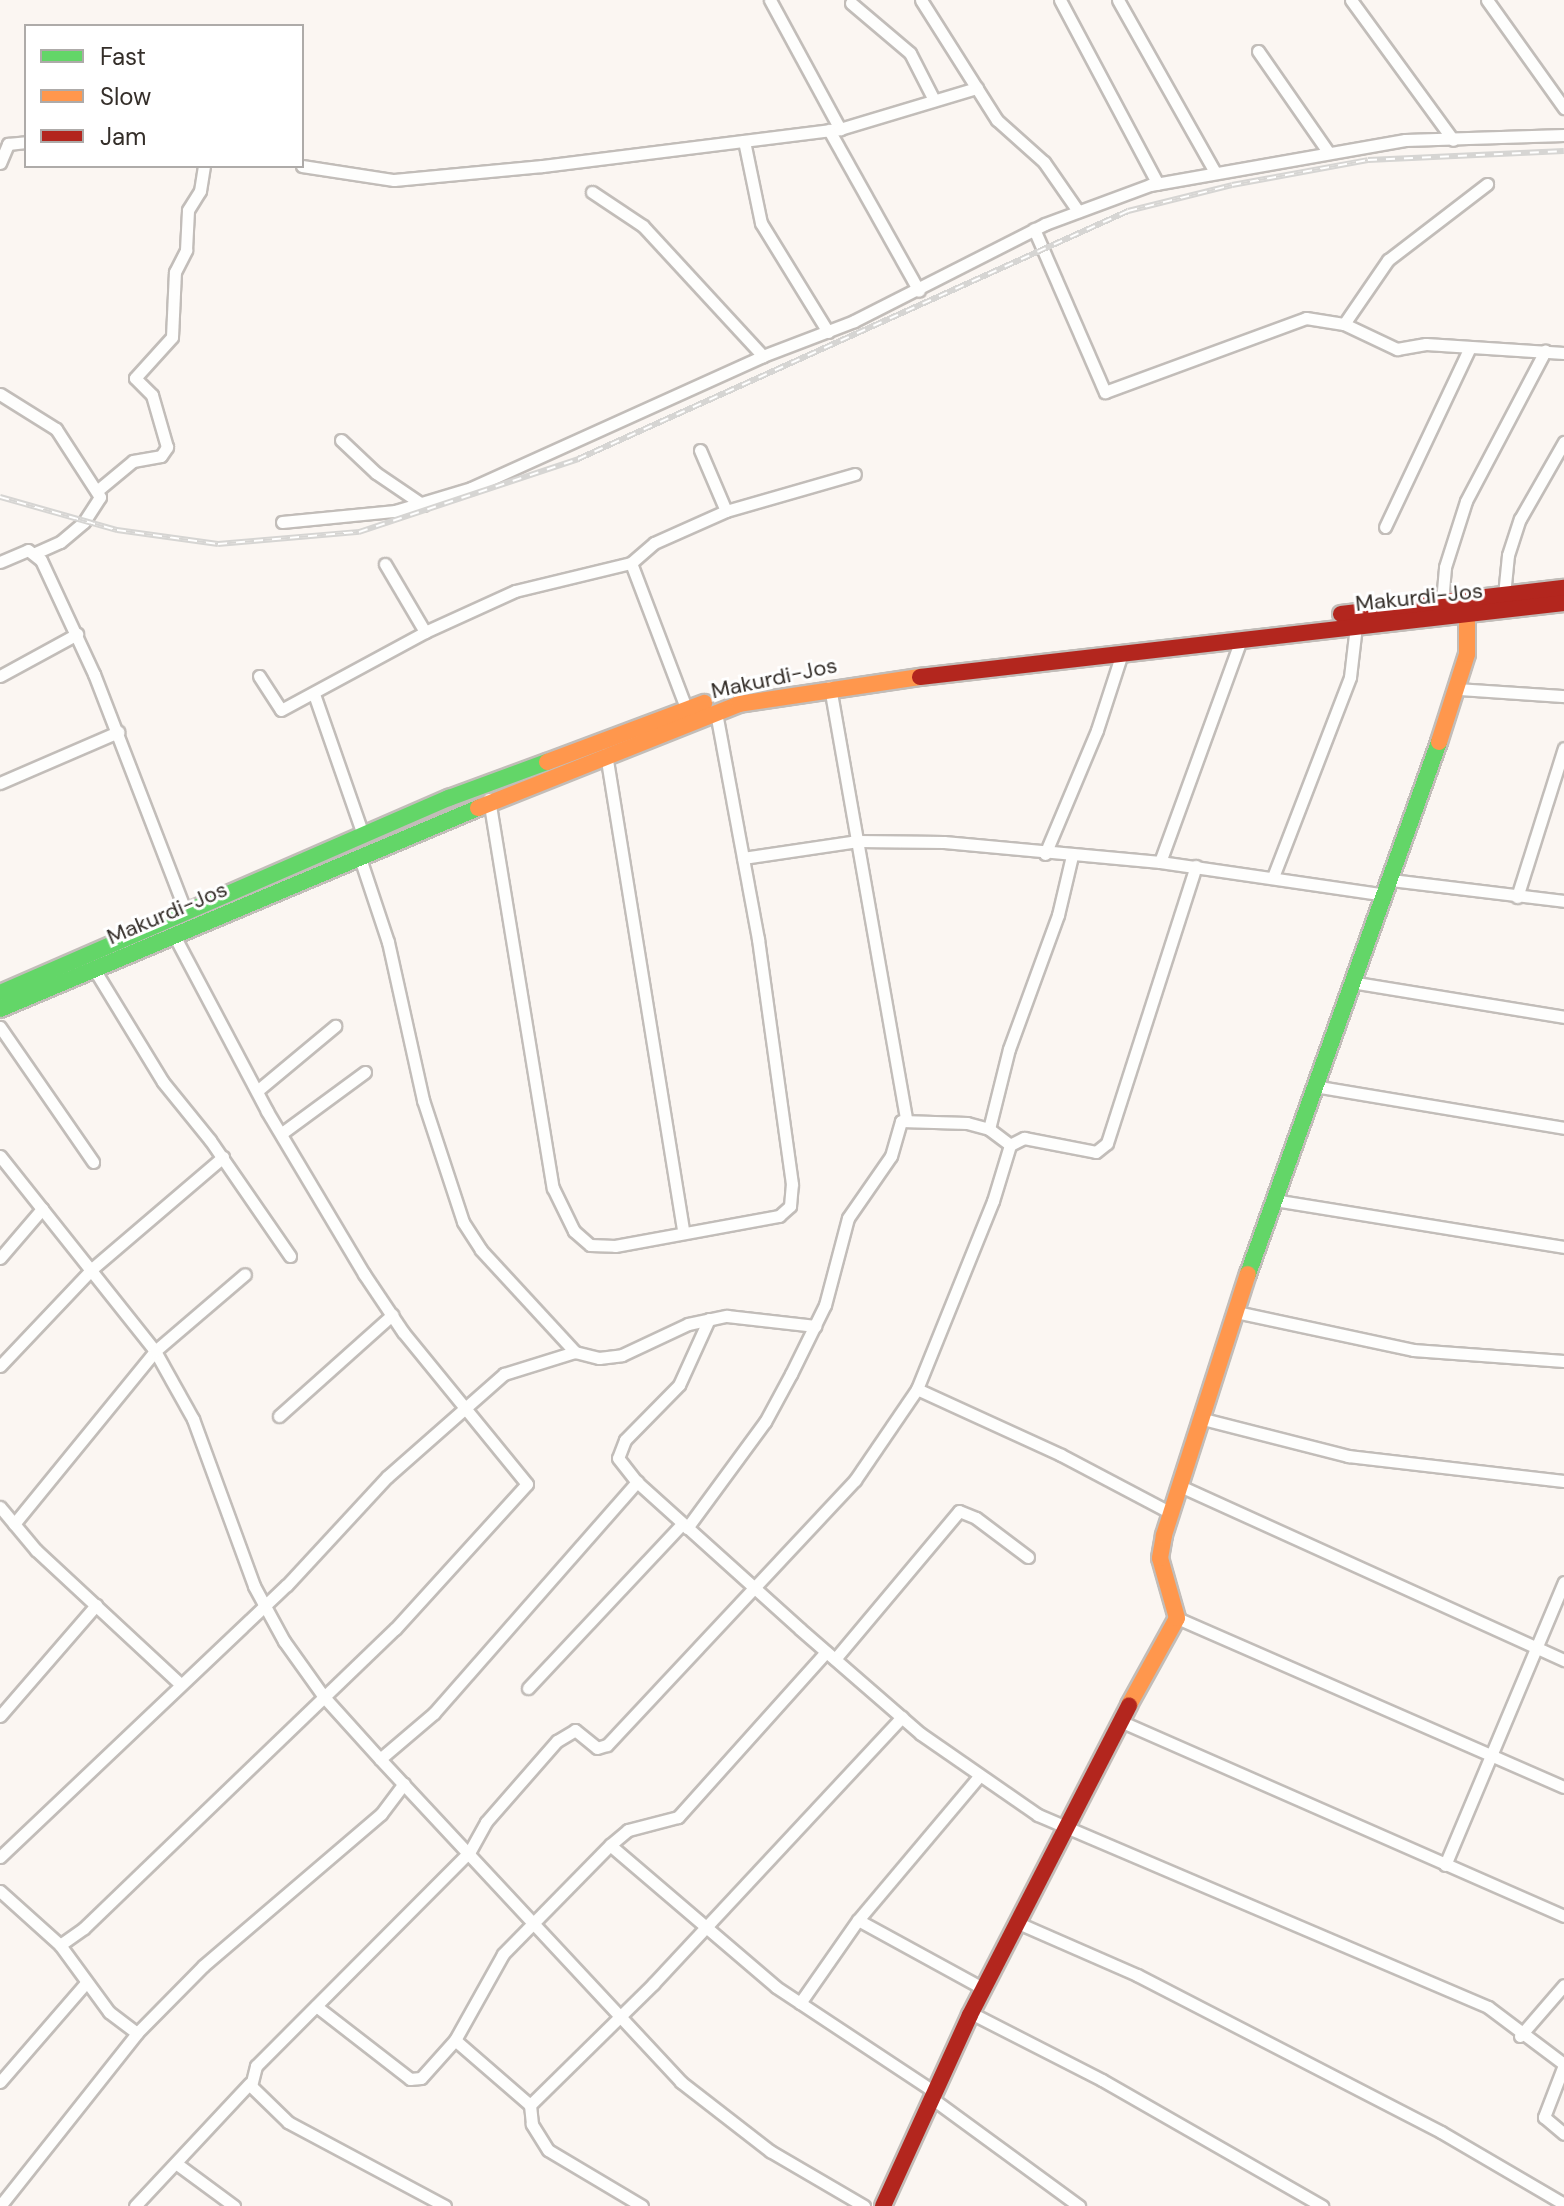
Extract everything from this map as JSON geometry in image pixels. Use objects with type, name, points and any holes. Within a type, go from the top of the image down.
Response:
[{"type":"main road","name":"Makurdi-Jos","points":[[0,1009],[359,855],[488,793],[686,708],[826,674],[1442,602],[1467,607],[1504,595],[1564,588]]},
{"type":"main road","name":"Makurdi-Jos","points":[[0,993],[363,835],[716,712],[830,687],[1356,626],[1467,607],[1564,603]]},
{"type":"main road","points":[[883,2206],[931,2094],[971,2013],[1120,1721],[1177,1618],[1160,1558],[1171,1513],[1274,1200],[1458,689],[1467,607]]},
{"type":"street","points":[[770,0],[919,291]]},
{"type":"street","points":[[921,0],[997,120],[1061,182],[1078,211]]},
{"type":"street","points":[[1060,0],[1158,184]]},
{"type":"street","points":[[1118,0],[1215,172]]},
{"type":"street","points":[[1351,0],[1453,140]]},
{"type":"street","points":[[1487,0],[1564,108]]},
{"type":"street","points":[[851,3],[910,53],[934,100]]},
{"type":"street","points":[[1258,51],[1329,153]]},
{"type":"street","points":[[304,166],[394,180],[744,141],[835,130],[977,88]]},
{"type":"street","points":[[282,522],[423,505],[517,470],[763,356],[828,332],[919,291],[1034,229],[1158,184],[1405,140],[1564,135]]},
{"type":"street","points":[[744,141],[761,223],[828,332]]},
{"type":"street","points":[[0,163],[8,144],[24,142]]},
{"type":"street","points":[[98,490],[133,461],[161,456],[167,447],[152,395],[135,378],[172,337],[175,272],[186,250],[188,210],[200,191],[204,168]]},
{"type":"street","points":[[1344,324],[1388,260],[1487,184]]},
{"type":"street","points":[[592,192],[643,226],[763,356]]},
{"type":"street","points":[[1034,229],[1105,392],[1306,318],[1344,324],[1397,349],[1426,344],[1564,353]]},
{"type":"street","points":[[1385,527],[1470,347]]},
{"type":"street","points":[[1442,602],[1445,567],[1466,501],[1545,351]]},
{"type":"street","points":[[0,394],[56,429],[98,490],[99,505],[60,542],[35,553],[23,552],[0,562]]},
{"type":"street","points":[[341,440],[376,473],[423,505]]},
{"type":"street","points":[[1504,595],[1508,555],[1520,519],[1564,442]]},
{"type":"street","points":[[700,450],[726,511]]},
{"type":"street","points":[[259,676],[279,709],[314,694],[425,632],[515,591],[631,563],[654,543],[726,511],[855,474]]},
{"type":"street","points":[[35,553],[77,634],[186,912]]},
{"type":"street","points":[[631,563],[686,708]]},
{"type":"street","points":[[385,564],[425,632]]},
{"type":"street","points":[[1273,877],[1350,677],[1356,626]]},
{"type":"street","points":[[0,676],[77,634]]},
{"type":"street","points":[[1160,862],[1241,639]]},
{"type":"street","points":[[1045,854],[1097,730],[1122,653]]},
{"type":"street","points":[[830,687],[906,1119]]},
{"type":"street","points":[[1458,689],[1564,696]]},
{"type":"street","points":[[314,694],[363,835]]},
{"type":"street","points":[[488,793],[553,1188],[574,1231],[590,1245],[615,1246],[683,1231],[779,1216],[793,1197],[743,858],[716,712]]},
{"type":"street","points":[[0,783],[118,732]]},
{"type":"street","points":[[1517,897],[1564,748]]},
{"type":"street","points":[[605,753],[683,1231]]},
{"type":"street","points":[[743,858],[858,841],[944,842],[1045,854],[1160,862],[1273,877],[1564,901]]},
{"type":"street","points":[[359,855],[388,942],[423,1100],[463,1222],[481,1250],[575,1352]]},
{"type":"street","points":[[989,1129],[1009,1049],[1058,915],[1072,856]]},
{"type":"street","points":[[135,2206],[250,2083],[258,2063],[470,1851],[486,1822],[557,1741],[575,1730],[597,1748],[607,1745],[848,1489],[917,1389],[993,1201],[1010,1145],[1024,1138],[1096,1152],[1107,1143],[1196,866]]},
{"type":"street","points":[[60,1945],[169,1852],[461,1560],[527,1484],[392,1315],[257,1091],[174,935]]},
{"type":"street","points":[[94,969],[163,1082],[223,1157],[290,1256]]},
{"type":"street","points":[[1351,982],[1564,1017]]},
{"type":"street","points":[[257,1091],[335,1026]]},
{"type":"street","points":[[0,1027],[93,1162]]},
{"type":"street","points":[[282,1133],[365,1072]]},
{"type":"street","points":[[1314,1086],[1564,1128]]},
{"type":"street","points":[[528,1688],[685,1526],[765,1422],[815,1326],[848,1218],[891,1156],[898,1125],[906,1119],[989,1129],[1010,1145]]},
{"type":"street","points":[[0,1156],[93,1268],[155,1351],[193,1419],[265,1606],[324,1697],[535,1921],[617,2016],[717,2112],[864,2206]]},
{"type":"street","points":[[0,1366],[93,1268],[223,1157]]},
{"type":"street","points":[[1274,1200],[1564,1247]]},
{"type":"street","points":[[0,1258],[42,1209]]},
{"type":"street","points":[[14,1524],[155,1351],[245,1274]]},
{"type":"street","points":[[1236,1312],[1413,1350],[1564,1361]]},
{"type":"street","points":[[279,1416],[392,1315]]},
{"type":"street","points":[[0,1857],[265,1606],[462,1406],[504,1374],[575,1352],[599,1358],[622,1355],[688,1324],[727,1316],[815,1326]]},
{"type":"street","points":[[709,1319],[692,1366],[669,1399],[620,1447],[621,1464],[637,1482],[902,1717],[980,1775],[1064,1829],[1488,2007],[1520,2036],[1564,2064],[1544,2117],[1564,2134]]},
{"type":"street","points":[[688,1324],[699,1342]]},
{"type":"street","points":[[917,1389],[1061,1455],[1171,1513]]},
{"type":"street","points":[[1203,1419],[1348,1456],[1564,1481]]},
{"type":"street","points":[[380,1759],[434,1713],[637,1482]]},
{"type":"street","points":[[1180,1486],[1564,1660]]},
{"type":"street","points":[[0,1507],[96,1605],[180,1684]]},
{"type":"street","points":[[316,2006],[411,2079],[425,2075],[455,2040],[503,1954],[628,1830],[678,1817],[959,1511],[976,1518],[1028,1557]]},
{"type":"street","points":[[1445,1865],[1494,1756],[1563,1587]]},
{"type":"street","points":[[0,1716],[96,1605]]},
{"type":"street","points":[[1177,1618],[1564,1787]]},
{"type":"street","points":[[530,2105],[707,1928],[902,1717]]},
{"type":"street","points":[[1120,1721],[1564,1916]]},
{"type":"street","points":[[800,2003],[858,1920],[980,1775]]},
{"type":"street","points":[[3,2205],[137,2033],[203,1966],[381,1814],[404,1784]]},
{"type":"street","points":[[610,1845],[800,2003],[931,2094],[1079,2206]]},
{"type":"street","points":[[0,1891],[60,1945],[85,1984],[137,2033]]},
{"type":"street","points":[[858,1920],[984,1989]]},
{"type":"street","points":[[1018,1923],[1137,1975],[1441,2132],[1564,2204]]},
{"type":"street","points":[[0,2082],[85,1984]]},
{"type":"street","points":[[1520,2036],[1538,2020],[1564,1985]]},
{"type":"street","points":[[971,2013],[1102,2080],[1322,2206]]},
{"type":"street","points":[[1538,2020],[1540,2050]]},
{"type":"street","points":[[455,2040],[530,2105],[532,2124],[548,2150],[642,2206]]},
{"type":"street","points":[[250,2083],[308,2135],[445,2206]]},
{"type":"street","points":[[177,2164],[234,2206]]},
{"type":"railway","points":[[0,497],[117,530],[218,544],[359,532],[578,459],[1128,211],[1232,185],[1368,160],[1564,151]]},
{"type":"traffic: fast","points":[[1248,1274],[1439,742]]},
{"type":"traffic: fast","points":[[0,993],[449,798],[547,762]]},
{"type":"traffic: fast","points":[[0,1009],[478,808]]},
{"type":"traffic: slow","points":[[1439,742],[1467,654],[1467,604]]},
{"type":"traffic: slow","points":[[478,808],[739,704],[920,677]]},
{"type":"traffic: slow","points":[[547,762],[704,703]]},
{"type":"traffic: slow","points":[[1129,1705],[1177,1618],[1160,1558],[1164,1535],[1248,1274]]},
{"type":"traffic: jam","points":[[1341,614],[1564,588]]},
{"type":"traffic: jam","points":[[920,677],[1564,603]]},
{"type":"traffic: jam","points":[[883,2206],[970,2015],[1129,1705]]}]
